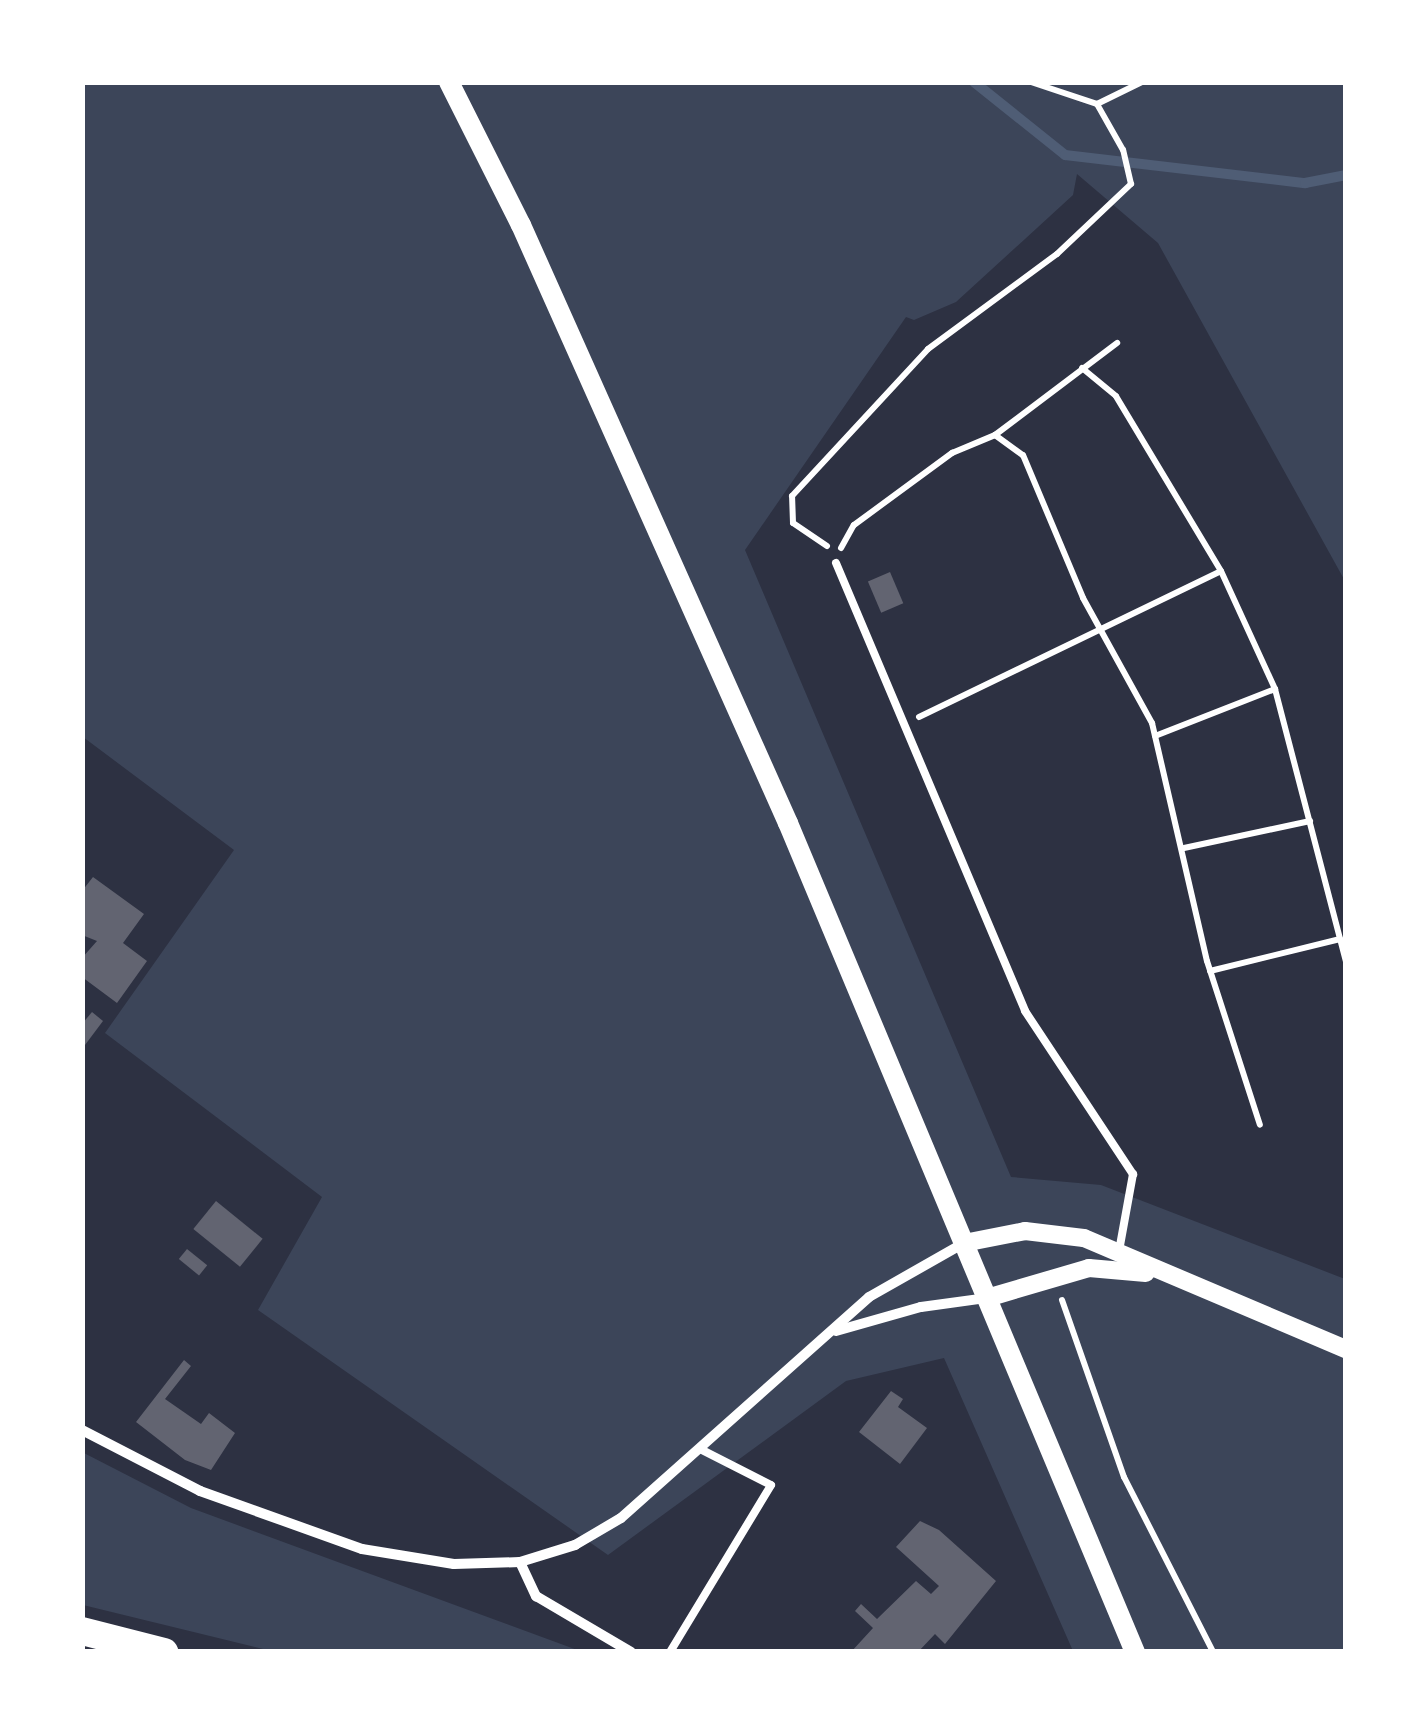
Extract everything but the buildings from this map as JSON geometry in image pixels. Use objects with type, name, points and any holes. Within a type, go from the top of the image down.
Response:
[{"type":"highway","points":[[82,1631],[164,1652]]},
{"type":"main road","points":[[449,82],[520,225],[772,786],[1134,1652]]},
{"type":"street","points":[[83,1432],[200,1491],[362,1550],[454,1564],[520,1562],[575,1546],[621,1518],[702,1450],[869,1297],[964,1244],[1025,1232],[1084,1238],[1117,1261],[1170,1276],[1346,1349]]},
{"type":"street","points":[[835,1331],[921,1306],[987,1298],[1117,1261]]},
{"type":"street","points":[[520,1562],[536,1596],[631,1652]]},
{"type":"lane","points":[[836,563],[1026,1011],[1133,1174],[1117,1261]]},
{"type":"lane","points":[[670,1652],[771,1485],[702,1450]]},
{"type":"path","points":[[840,549],[792,523],[792,496],[928,349],[1057,254],[1131,184],[1123,150],[1097,104],[1031,82]]},
{"type":"path","points":[[1097,104],[1142,82]]},
{"type":"path","points":[[836,563],[854,525],[952,452],[996,436],[1117,343]]},
{"type":"path","points":[[1082,368],[1116,396],[1221,572],[1275,689],[1346,962]]},
{"type":"path","points":[[996,436],[1024,456],[1083,598],[1155,736],[1210,971],[1260,1125]]},
{"type":"path","points":[[904,724],[1221,572]]},
{"type":"path","points":[[1155,736],[1275,689]]},
{"type":"path","points":[[1184,848],[1310,821]]},
{"type":"path","points":[[1210,971],[1340,939]]},
{"type":"path","points":[[1051,1297],[1060,1293],[1124,1477],[1214,1652]]},
{"type":"shaded area","points":[[83,83],[1345,83],[1345,581],[1158,243],[1077,174],[1073,195],[956,302],[914,320],[906,317],[745,550],[1011,1177],[1101,1185],[1345,1279],[1345,1651],[1073,1651],[944,1358],[846,1381],[608,1555],[258,1310],[322,1197],[105,1033],[234,850],[83,737]]},
{"type":"shaded area","points":[[82,1452],[191,1508],[580,1651],[271,1651],[83,1605]]},
{"type":"waterway","points":[[974,82],[1065,155],[1305,183],[1346,175]]}]
